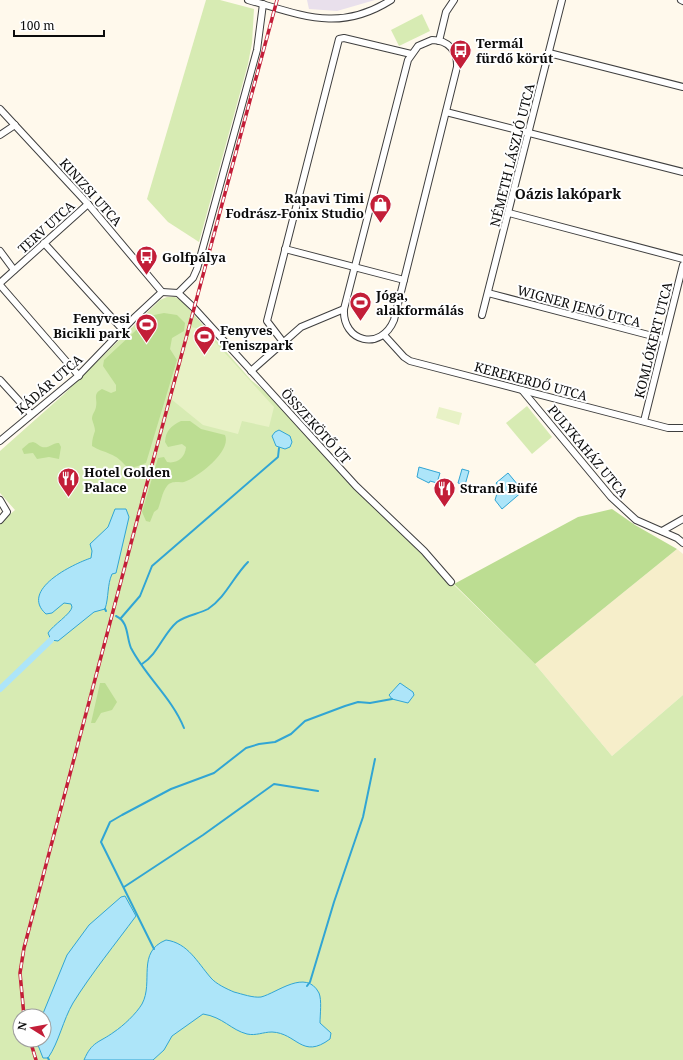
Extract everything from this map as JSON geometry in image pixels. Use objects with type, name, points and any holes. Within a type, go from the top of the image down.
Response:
[{"type":"street","points":[[248,0],[315,18],[331,20],[361,15],[390,0]]},
{"type":"street","points":[[439,41],[446,12],[454,0]]},
{"type":"street","name":"NÉMETH LÁSZLÓ UTCA","points":[[482,315],[562,0]]},
{"type":"street","points":[[162,292],[178,293],[192,278],[197,269],[257,50],[263,4]]},
{"type":"street","points":[[283,342],[267,322],[339,39],[344,38],[411,54]]},
{"type":"street","points":[[432,40],[439,41],[451,47],[458,62],[394,320],[390,329],[384,335],[374,340],[357,336],[346,325],[344,309],[411,54],[415,48],[422,43],[432,40]]},
{"type":"street","points":[[549,53],[683,87]]},
{"type":"street","name":"KINIZSI UTCA","points":[[0,108],[88,204],[162,292]]},
{"type":"street","points":[[446,112],[528,134],[683,172]]},
{"type":"street","points":[[0,135],[15,125]]},
{"type":"street","name":"TERV UTCA","points":[[0,284],[88,204]]},
{"type":"street","points":[[509,213],[683,259]]},
{"type":"street","points":[[44,243],[123,330]]},
{"type":"street","points":[[285,249],[404,280]]},
{"type":"street","points":[[0,251],[14,270]]},
{"type":"street","name":"KOMLÓKERT UTCA","points":[[644,421],[664,339],[681,284],[683,265]]},
{"type":"street","points":[[0,284],[78,376]]},
{"type":"street","name":"KÁDÁR UTCA","points":[[0,441],[78,376],[162,292]]},
{"type":"street","name":"ÖSSZEKÖTŐ ÚT","points":[[178,293],[359,489],[424,551],[451,582]]},
{"type":"street","name":"WIGNER JENŐ UTCA","points":[[488,293],[664,339]]},
{"type":"street","points":[[251,371],[301,327],[344,309]]},
{"type":"street","name":"KEREKERDŐ UTCA","points":[[384,335],[404,357],[410,361],[668,428],[683,428]]},
{"type":"street","points":[[0,380],[31,414]]},
{"type":"street","name":"PULYKAHÁZ UTCA","points":[[522,390],[610,497],[636,520],[662,531],[683,543]]},
{"type":"street","points":[[0,500],[7,512],[0,520]]},
{"type":"street","points":[[662,531],[683,519]]},
{"type":"shaded area","points":[[307,0],[375,0],[337,11],[309,9]]},
{"type":"shaded area","points":[[677,549],[683,554],[683,695],[612,756],[535,664]]},
{"type":"green space","points":[[206,0],[220,0],[254,9],[252,43],[248,64],[199,242],[168,222],[147,199]]},
{"type":"green space","points":[[422,14],[430,31],[399,46],[391,30]]},
{"type":"green space","points":[[167,297],[175,297],[182,301],[251,380],[287,409],[451,582],[535,664],[612,756],[683,695],[683,1060],[0,1060],[0,523],[15,510],[0,493],[0,451],[63,395],[160,300]]},
{"type":"green space","points":[[164,313],[177,315],[185,323],[184,331],[172,338],[170,349],[177,360],[146,463],[128,467],[116,457],[92,446],[95,431],[92,417],[96,407],[96,395],[102,389],[111,393],[116,391],[116,385],[103,366],[104,360],[146,321],[154,315]]},
{"type":"green space","name":"Fenyves Teniszpark","points":[[191,327],[204,330],[274,407],[269,427],[242,421],[238,434],[203,425],[171,399]]},
{"type":"green space","points":[[527,406],[552,437],[532,454],[506,423]]},
{"type":"green space","points":[[439,407],[462,413],[459,425],[436,418]]},
{"type":"green space","points":[[181,421],[190,421],[201,429],[225,435],[226,441],[224,448],[212,463],[197,475],[184,482],[173,482],[169,484],[164,491],[158,509],[154,512],[150,522],[146,521],[142,512],[158,458],[164,457],[167,462],[174,462],[180,459],[184,454],[186,447],[182,444],[168,447],[165,442],[170,429]]},
{"type":"green space","points":[[33,442],[41,447],[59,443],[61,447],[59,459],[49,457],[37,459],[33,453],[24,454],[22,449],[29,443]]},
{"type":"green space","points":[[612,509],[635,525],[677,549],[535,664],[454,584],[578,517]]},
{"type":"green space","points":[[100,683],[105,683],[117,702],[112,710],[101,713],[95,723],[91,723]]},
{"type":"water","points":[[279,430],[290,436],[292,442],[290,447],[285,449],[276,446],[272,436]]},
{"type":"water","points":[[419,467],[440,473],[437,483],[430,481],[429,483],[417,477]]},
{"type":"water","points":[[462,469],[469,471],[465,485],[458,483]]},
{"type":"water","points":[[508,473],[523,491],[502,509],[495,500],[499,487],[496,483]]},
{"type":"water","points":[[115,509],[126,509],[129,517],[116,573],[112,574],[110,578],[105,609],[94,612],[58,641],[51,640],[48,633],[69,613],[72,607],[71,604],[64,603],[52,613],[46,614],[39,605],[39,596],[44,587],[52,579],[73,566],[91,558],[92,551],[90,544],[108,527]]},
{"type":"water","points":[[400,683],[413,692],[414,695],[408,703],[392,699],[389,695]]},
{"type":"water","points":[[125,896],[136,916],[80,992],[73,1003],[52,1052],[48,1058],[43,1058],[39,1048],[52,1048],[52,1008],[45,1008],[67,955],[89,925],[121,897]]},
{"type":"water","points":[[166,940],[174,942],[186,949],[192,954],[213,980],[234,992],[261,997],[283,987],[299,982],[307,983],[313,986],[320,996],[320,1023],[331,1033],[330,1039],[320,1045],[313,1047],[306,1046],[281,1033],[272,1032],[253,1035],[247,1034],[236,1030],[216,1018],[203,1014],[172,1036],[164,1050],[153,1060],[84,1060],[90,1049],[96,1043],[109,1036],[133,1016],[142,1004],[147,986],[147,968],[151,952],[157,945]]},
{"type":"waterway","points":[[121,618],[140,596],[152,566],[278,457],[279,448]]},
{"type":"waterway","points":[[142,664],[148,660],[177,622],[208,609],[220,599],[248,562]]},
{"type":"waterway","points":[[116,616],[125,626],[129,643],[137,659],[173,707],[184,728]]},
{"type":"waterway","points":[[0,689],[51,640]]},
{"type":"waterway","points":[[154,949],[101,842],[110,822],[171,789],[214,773],[246,748],[259,744],[275,742],[291,734],[305,721],[358,702],[370,703],[392,699]]},
{"type":"waterway","points":[[307,986],[310,982],[334,902],[363,817],[375,759]]},
{"type":"waterway","points":[[124,887],[203,835],[274,784],[318,791]]},
{"type":"railway","points":[[23,1008],[20,973],[24,948],[277,0]]},
{"type":"railway","points":[[32,1048],[36,1060]]},
{"type":"place","name":"Termál fürdő körút","points":[[461,70]]},
{"type":"place","name":"Rapavi Timi Fodrász-Fonix Studio","points":[[380,224]]},
{"type":"place","name":"Golfpálya","points":[[146,276]]},
{"type":"place","name":"Jóga, alakformálás","points":[[360,322]]},
{"type":"place","name":"Fenyvesi Bicikli park","points":[[146,344]]},
{"type":"place","name":"Fenyves Teniszpark","points":[[205,356]]},
{"type":"place","name":"Hotel Golden Palace","points":[[68,498]]},
{"type":"place","name":"Strand Büfé","points":[[444,508]]},
{"type":"district","name":"Oázis lakópark","points":[[568,193]]}]
